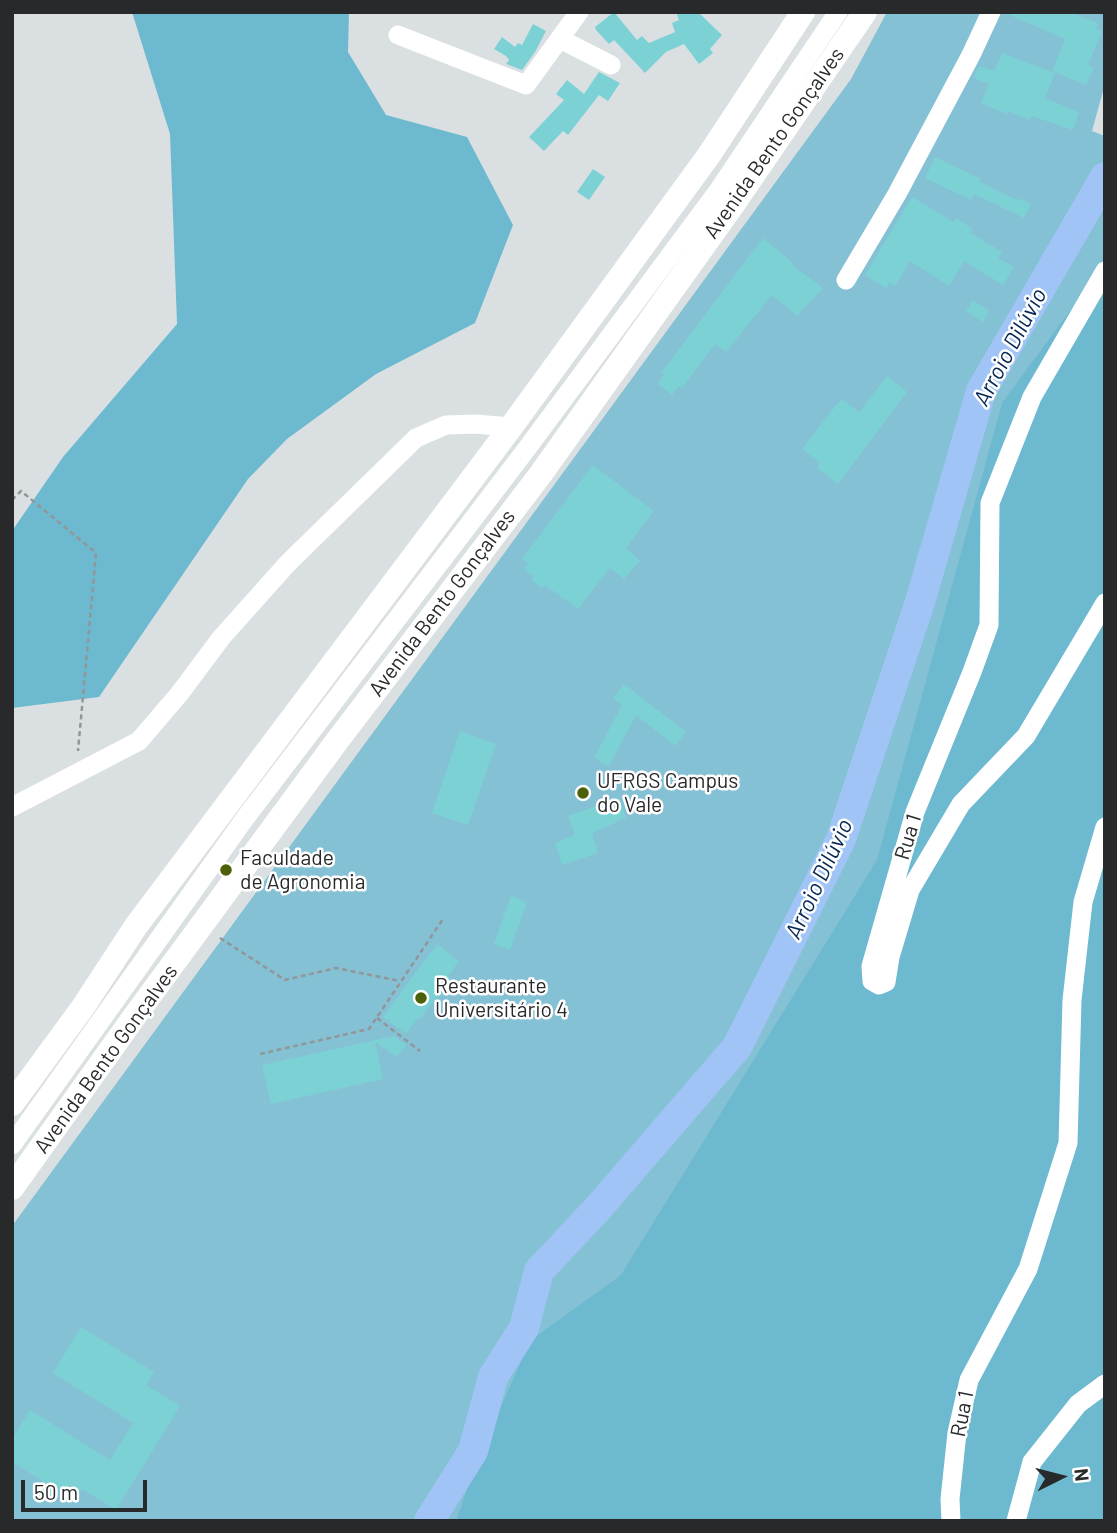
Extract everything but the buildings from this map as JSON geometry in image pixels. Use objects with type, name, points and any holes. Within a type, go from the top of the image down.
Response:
[{"type":"main road","points":[[12,1104],[185,859],[269,752],[709,156],[803,12]]},
{"type":"main road","name":"Avenida Bento Gonçalves","points":[[12,1188],[337,741],[540,475],[732,206],[865,12]]},
{"type":"street","points":[[398,34],[526,85],[579,12]]},
{"type":"street","points":[[12,1145],[246,817],[525,451],[718,191],[838,12]]},
{"type":"street","points":[[846,280],[897,194],[991,12]]},
{"type":"street","points":[[560,38],[611,65]]},
{"type":"street","points":[[657,226],[679,243]]},
{"type":"street","name":"Rua 1","points":[[1105,271],[1032,397],[990,503],[989,625],[915,812],[871,967],[872,981],[879,985],[886,982],[890,957],[910,890],[961,804],[1026,736],[1105,603]]},
{"type":"street","points":[[12,807],[139,741],[180,693],[221,638],[288,563],[416,438],[446,425],[511,427]]},
{"type":"street","name":"Rua 1","points":[[951,1521],[950,1499],[957,1433],[969,1380],[1028,1269],[1068,1143],[1072,1000],[1083,902],[1105,827]]},
{"type":"street","points":[[12,1172],[39,1152]]},
{"type":"street","points":[[1016,1521],[1032,1462],[1078,1404],[1105,1384]]},
{"type":"path","points":[[12,500],[21,491],[96,553],[76,775]]},
{"type":"path","points":[[260,1054],[369,1029],[443,919]]},
{"type":"path","points":[[217,936],[285,980],[336,968],[401,981]]},
{"type":"path","points":[[377,1018],[420,1051]]},
{"type":"shaded area","points":[[132,12],[349,12],[348,52],[386,115],[467,137],[513,225],[475,323],[376,374],[287,439],[248,479],[99,697],[12,708],[12,531],[63,457],[177,324],[170,134]]},
{"type":"shaded area","points":[[887,12],[1105,12],[1105,84],[1092,131],[1105,136],[1105,1521],[12,1521],[12,1226],[851,79]]},
{"type":"shaded area","points":[[1105,253],[1105,1521],[456,1521],[477,1461],[530,1341],[621,1275],[877,860],[1002,403],[1098,273]]},
{"type":"waterway","name":"Arroio Dilúvio","points":[[429,1521],[473,1451],[493,1377],[524,1328],[539,1271],[599,1207],[737,1047],[841,839],[920,602],[981,391],[1105,177]]},
{"type":"place","name":"UFRGS Campus do Vale","points":[[583,793]]},
{"type":"place","name":"Faculdade de Agronomia","points":[[226,870]]},
{"type":"place","name":"Restaurante Universitário 4","points":[[421,998]]}]
